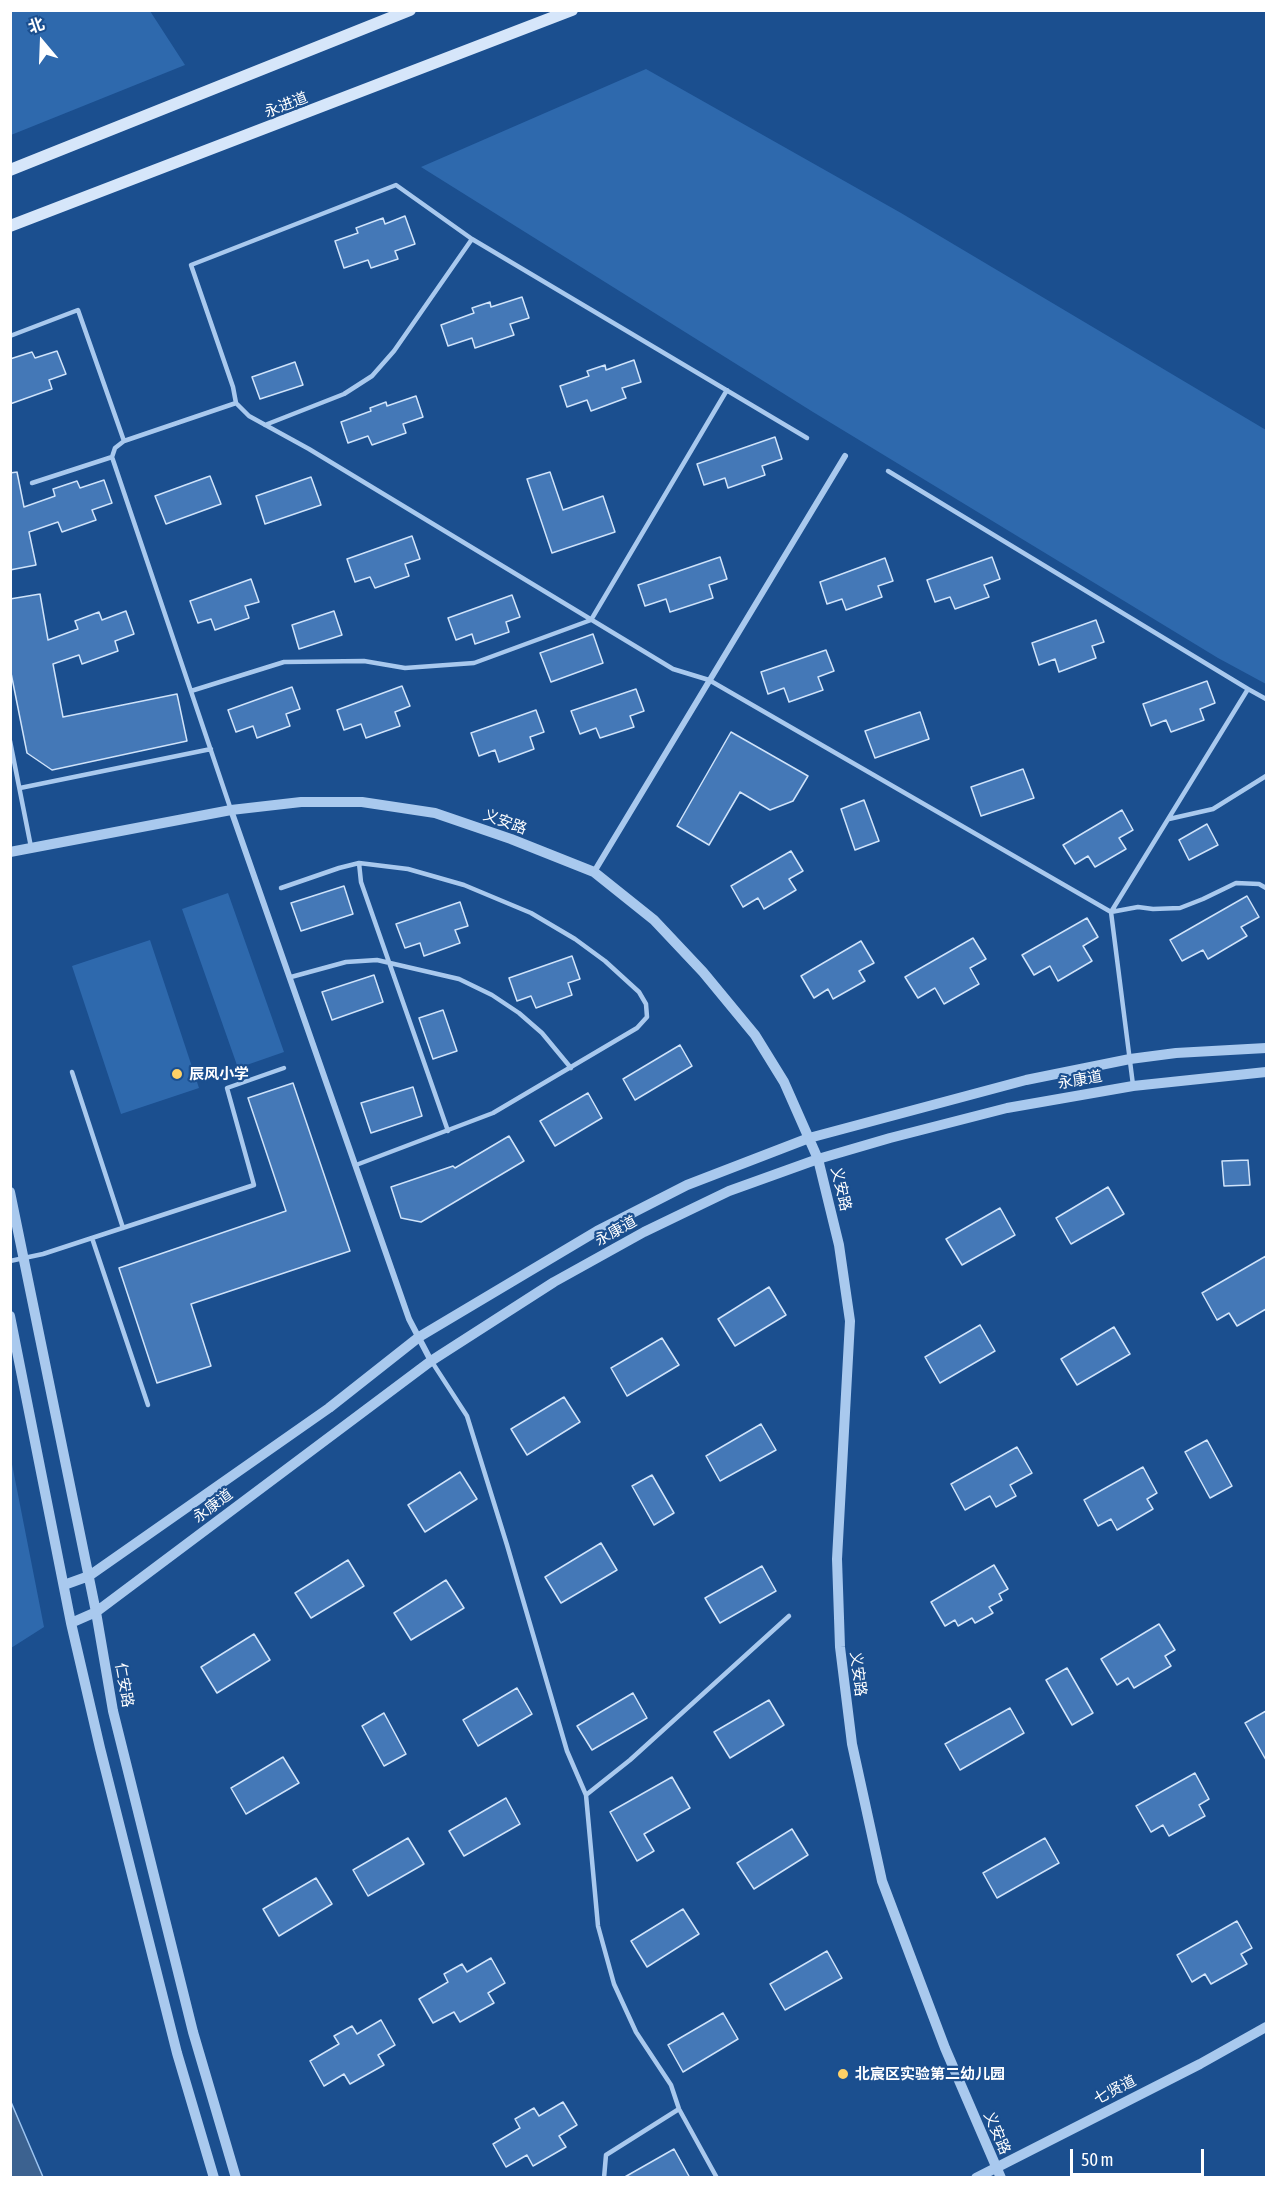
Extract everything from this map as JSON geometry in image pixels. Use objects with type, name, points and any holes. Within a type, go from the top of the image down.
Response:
[{"type":"main road","points":[[10,170],[410,10]]},
{"type":"main road","name":"永进道","points":[[10,226],[572,10]]},
{"type":"street","points":[[594,872],[845,456]]},
{"type":"street","name":"义安路","points":[[10,852],[231,810],[301,802],[362,802],[435,813],[512,839],[594,872],[654,920],[703,972],[755,1035],[784,1082],[818,1159],[839,1245],[850,1321],[837,1559],[840,1647],[852,1744],[882,1881],[945,2048],[1000,2178]]},
{"type":"street","points":[[231,810],[409,1319],[431,1361]]},
{"type":"street","name":"永康道","points":[[64,1585],[89,1576],[329,1408],[419,1337],[597,1232],[677,1190],[809,1138],[1026,1080],[1130,1059],[1176,1053],[1266,1048]]},
{"type":"street","name":"永康道","points":[[71,1623],[96,1612],[431,1361],[554,1282],[644,1232],[729,1191],[818,1159],[1007,1108],[1133,1086],[1266,1072]]},
{"type":"street","name":"仁安路","points":[[10,1192],[89,1576],[113,1711],[193,2032],[236,2178]]},
{"type":"street","points":[[10,1316],[71,1623],[136,1899],[177,2053],[214,2178]]},
{"type":"street","name":"七贤道","points":[[976,2178],[1200,2064],[1266,2027]]},
{"type":"lane","points":[[807,438],[472,239],[396,185],[191,265],[233,387],[236,403],[249,416],[309,449],[673,669],[709,680],[1112,912],[1138,906],[1153,909],[1180,908],[1203,900],[1236,883],[1259,884],[1266,888]]},
{"type":"lane","points":[[265,425],[344,394],[372,376],[394,351],[472,239]]},
{"type":"lane","points":[[10,336],[78,310],[124,441]]},
{"type":"lane","points":[[191,691],[284,662],[364,661],[405,668],[474,663],[591,620],[727,390]]},
{"type":"lane","points":[[231,810],[112,457],[115,448],[124,441],[236,403]]},
{"type":"lane","points":[[32,483],[112,457]]},
{"type":"lane","points":[[888,471],[1266,699]]},
{"type":"lane","points":[[1133,1086],[1112,912],[1248,689]]},
{"type":"lane","points":[[10,741],[31,849]]},
{"type":"lane","points":[[20,788],[210,749]]},
{"type":"lane","points":[[1169,819],[1213,809],[1266,776]]},
{"type":"lane","points":[[359,863],[361,882],[448,1131]]},
{"type":"lane","points":[[281,888],[359,863],[408,869],[453,882],[531,913],[575,939],[639,992],[646,1004],[647,1017],[637,1028],[493,1113],[356,1165]]},
{"type":"lane","points":[[291,977],[346,962],[377,960],[459,980],[492,995],[519,1013],[542,1034],[571,1068]]},
{"type":"lane","points":[[10,1261],[43,1254],[255,1185],[227,1088],[284,1068]]},
{"type":"lane","points":[[72,1072],[123,1228]]},
{"type":"lane","points":[[92,1238],[148,1406]]},
{"type":"lane","points":[[431,1361],[467,1416],[567,1751],[586,1795],[598,1926],[614,1984],[636,2032],[671,2085],[679,2109],[717,2178]]},
{"type":"lane","points":[[586,1795],[630,1760],[789,1616]]},
{"type":"lane","points":[[604,2178],[606,2155],[679,2109]]},
{"type":"shaded area","points":[[11,10],[150,11],[185,65],[11,135]]},
{"type":"shaded area","points":[[646,69],[901,213],[1266,430],[1266,684],[1218,658],[813,412],[421,167]]},
{"type":"shaded area","points":[[228,893],[284,1052],[238,1068],[182,909]]},
{"type":"shaded area","points":[[150,940],[199,1088],[121,1114],[72,966]]},
{"type":"shaded area","points":[[11,1459],[44,1627],[10,1648]]},
{"type":"shaded area","points":[[11,2102],[43,2177],[11,2177]]},
{"type":"building","points":[[405,216],[415,244],[395,251],[398,259],[371,268],[368,260],[344,268],[335,241],[358,233],[356,228],[383,218],[385,224]]},
{"type":"building","points":[[522,297],[529,318],[510,324],[514,335],[475,348],[472,338],[448,346],[441,325],[474,313],[472,308],[490,302],[491,307]]},
{"type":"building","points":[[57,351],[66,374],[49,380],[52,389],[10,404],[10,359],[32,352],[35,358]]},
{"type":"building","points":[[634,360],[641,382],[622,388],[626,398],[591,411],[587,400],[567,407],[560,386],[589,376],[587,371],[605,365],[606,370]]},
{"type":"building","points":[[295,362],[303,385],[260,399],[252,377]]},
{"type":"building","points":[[416,396],[423,417],[403,424],[406,433],[372,445],[368,436],[348,443],[341,422],[371,411],[370,408],[386,402],[387,406]]},
{"type":"building","points":[[775,437],[782,459],[762,466],[765,475],[728,488],[725,478],[704,485],[697,464]]},
{"type":"building","points":[[17,472],[24,507],[55,496],[53,489],[77,481],[80,488],[104,480],[112,503],[92,510],[96,520],[62,532],[58,522],[29,532],[36,565],[10,570],[10,473]]},
{"type":"building","points":[[550,472],[563,510],[603,496],[615,532],[552,553],[527,479]]},
{"type":"building","points":[[210,476],[221,504],[166,524],[155,496]]},
{"type":"building","points":[[311,477],[321,505],[265,524],[256,496]]},
{"type":"building","points":[[412,536],[420,559],[405,564],[409,576],[375,588],[370,577],[355,582],[347,559]]},
{"type":"building","points":[[720,557],[727,579],[709,585],[713,598],[670,612],[666,599],[645,606],[638,585]]},
{"type":"building","points":[[992,557],[1000,579],[984,585],[989,597],[955,609],[950,597],[935,602],[927,580]]},
{"type":"building","points":[[885,558],[893,581],[878,586],[882,597],[846,610],[842,599],[827,604],[820,582]]},
{"type":"building","points":[[251,579],[259,602],[245,606],[249,618],[215,630],[211,619],[198,623],[190,601]]},
{"type":"building","points":[[40,594],[48,640],[78,629],[75,621],[99,612],[102,620],[126,611],[134,634],[115,641],[118,651],[82,664],[79,655],[53,664],[63,717],[177,694],[187,741],[52,770],[27,753],[10,668],[10,599]]},
{"type":"building","points":[[512,595],[520,617],[506,622],[509,632],[475,644],[472,634],[456,640],[448,618]]},
{"type":"building","points":[[334,611],[342,635],[299,649],[292,625]]},
{"type":"building","points":[[1096,620],[1104,642],[1092,646],[1096,658],[1059,672],[1055,659],[1039,665],[1032,643]]},
{"type":"building","points":[[593,634],[603,663],[551,682],[540,653]]},
{"type":"building","points":[[826,650],[834,671],[818,677],[823,690],[789,702],[784,688],[768,694],[761,672]]},
{"type":"building","points":[[1207,681],[1215,703],[1200,709],[1204,720],[1171,732],[1166,720],[1151,726],[1143,704]]},
{"type":"building","points":[[402,686],[410,706],[395,712],[400,726],[366,738],[361,724],[344,730],[337,710]]},
{"type":"building","points":[[292,687],[300,709],[286,714],[290,726],[257,738],[253,726],[236,732],[228,710]]},
{"type":"building","points":[[636,689],[644,711],[630,716],[634,727],[600,738],[596,728],[580,734],[571,711]]},
{"type":"building","points":[[536,710],[544,732],[530,737],[534,749],[499,762],[495,750],[479,756],[471,733]]},
{"type":"building","points":[[920,712],[929,739],[875,758],[865,731]]},
{"type":"building","points":[[731,732],[808,776],[793,801],[770,810],[740,792],[709,845],[677,826]]},
{"type":"building","points":[[1023,769],[1034,798],[981,816],[971,787]]},
{"type":"building","points":[[864,800],[879,841],[855,850],[841,809]]},
{"type":"building","points":[[1122,810],[1133,830],[1119,838],[1126,849],[1095,867],[1088,856],[1075,864],[1063,845]]},
{"type":"building","points":[[1207,824],[1218,845],[1189,860],[1179,840]]},
{"type":"building","points":[[791,851],[803,871],[789,879],[796,890],[764,909],[758,898],[743,907],[731,886]]},
{"type":"building","points":[[344,886],[353,914],[301,931],[291,903]]},
{"type":"building","points":[[1247,896],[1259,917],[1241,927],[1247,936],[1208,959],[1203,950],[1182,961],[1170,940]]},
{"type":"building","points":[[460,902],[468,926],[455,930],[460,943],[424,956],[420,943],[405,948],[396,924]]},
{"type":"building","points":[[1087,918],[1098,937],[1083,946],[1092,961],[1058,981],[1050,966],[1034,975],[1022,955]]},
{"type":"building","points":[[973,938],[986,959],[970,968],[979,984],[944,1004],[935,988],[918,998],[905,977]]},
{"type":"building","points":[[861,941],[874,963],[859,971],[865,981],[833,999],[828,989],[814,998],[801,976]]},
{"type":"building","points":[[572,956],[580,979],[568,983],[572,995],[536,1008],[531,996],[517,1001],[509,978]]},
{"type":"building","points":[[374,975],[383,1002],[332,1020],[322,992]]},
{"type":"building","points":[[443,1010],[457,1051],[433,1059],[419,1018]]},
{"type":"building","points":[[680,1045],[692,1066],[635,1100],[623,1079]]},
{"type":"building","points":[[293,1083],[350,1251],[191,1304],[211,1366],[157,1383],[119,1268],[286,1211],[248,1098]]},
{"type":"building","points":[[413,1087],[422,1116],[371,1133],[361,1103]]},
{"type":"building","points":[[588,1093],[602,1118],[555,1146],[540,1121]]},
{"type":"building","points":[[509,1136],[524,1161],[421,1222],[401,1218],[391,1187],[453,1166],[455,1168]]},
{"type":"building","points":[[1248,1160],[1250,1185],[1224,1186],[1222,1161]]},
{"type":"building","points":[[1108,1187],[1124,1214],[1071,1244],[1056,1218]]},
{"type":"building","points":[[1000,1208],[1015,1235],[962,1265],[946,1239]]},
{"type":"building","points":[[1266,1256],[1266,1309],[1237,1326],[1229,1313],[1217,1320],[1202,1293]]},
{"type":"building","points":[[769,1287],[786,1315],[735,1346],[718,1319]]},
{"type":"building","points":[[980,1325],[995,1351],[940,1383],[925,1357]]},
{"type":"building","points":[[1114,1327],[1130,1354],[1077,1385],[1061,1359]]},
{"type":"building","points":[[662,1338],[679,1365],[627,1396],[611,1368]]},
{"type":"building","points":[[564,1397],[580,1422],[527,1455],[511,1429]]},
{"type":"building","points":[[761,1424],[776,1450],[720,1481],[706,1456]]},
{"type":"building","points":[[1207,1440],[1232,1486],[1210,1498],[1185,1452]]},
{"type":"building","points":[[1017,1447],[1032,1473],[1010,1485],[1016,1496],[996,1507],[990,1496],[965,1510],[951,1484]]},
{"type":"building","points":[[1143,1467],[1157,1493],[1147,1499],[1153,1509],[1117,1530],[1111,1519],[1098,1526],[1084,1500]]},
{"type":"building","points":[[460,1472],[477,1499],[425,1532],[408,1505]]},
{"type":"building","points":[[652,1475],[674,1513],[654,1525],[632,1486]]},
{"type":"building","points":[[601,1543],[617,1570],[561,1603],[545,1577]]},
{"type":"building","points":[[348,1560],[364,1586],[311,1618],[295,1593]]},
{"type":"building","points":[[994,1565],[1008,1589],[999,1594],[1002,1600],[989,1607],[993,1613],[975,1623],[972,1618],[958,1626],[955,1620],[945,1626],[931,1602]]},
{"type":"building","points":[[762,1566],[776,1591],[720,1623],[705,1598]]},
{"type":"building","points":[[446,1580],[464,1608],[411,1640],[394,1613]]},
{"type":"building","points":[[1159,1624],[1175,1650],[1165,1656],[1171,1666],[1134,1688],[1128,1678],[1117,1685],[1101,1659]]},
{"type":"building","points":[[254,1634],[270,1660],[217,1693],[201,1667]]},
{"type":"building","points":[[1067,1668],[1093,1713],[1072,1725],[1046,1680]]},
{"type":"building","points":[[517,1688],[532,1714],[478,1746],[463,1720]]},
{"type":"building","points":[[633,1693],[647,1718],[592,1750],[577,1726]]},
{"type":"building","points":[[769,1700],[784,1725],[730,1758],[714,1732]]},
{"type":"building","points":[[1010,1708],[1024,1733],[960,1770],[945,1744]]},
{"type":"building","points":[[1266,1711],[1266,1760],[1245,1723]]},
{"type":"building","points":[[384,1713],[406,1754],[384,1766],[362,1726]]},
{"type":"building","points":[[283,1757],[299,1783],[246,1814],[231,1788]]},
{"type":"building","points":[[1195,1773],[1209,1799],[1199,1805],[1205,1816],[1169,1836],[1163,1825],[1151,1832],[1136,1806]]},
{"type":"building","points":[[672,1777],[690,1808],[644,1834],[654,1851],[637,1861],[610,1812]]},
{"type":"building","points":[[506,1798],[520,1824],[464,1856],[449,1831]]},
{"type":"building","points":[[792,1829],[808,1855],[754,1889],[737,1863]]},
{"type":"building","points":[[408,1838],[424,1864],[368,1896],[353,1870]]},
{"type":"building","points":[[1045,1838],[1059,1863],[997,1898],[983,1873]]},
{"type":"building","points":[[316,1878],[332,1904],[279,1936],[263,1909]]},
{"type":"building","points":[[683,1909],[699,1934],[647,1967],[631,1941]]},
{"type":"building","points":[[1237,1921],[1252,1948],[1241,1954],[1247,1964],[1211,1984],[1205,1974],[1192,1982],[1177,1955]]},
{"type":"building","points":[[827,1951],[842,1978],[785,2010],[770,1984]]},
{"type":"building","points":[[491,1958],[505,1983],[488,1993],[494,2003],[460,2022],[454,2012],[433,2023],[419,1999],[448,1982],[444,1974],[462,1964],[467,1972]]},
{"type":"building","points":[[723,2013],[738,2039],[683,2072],[668,2045]]},
{"type":"building","points":[[381,2020],[395,2045],[378,2055],[384,2065],[350,2084],[344,2074],[324,2086],[310,2061],[339,2044],[334,2036],[352,2026],[357,2034]]},
{"type":"building","points":[[563,2102],[577,2125],[559,2136],[566,2147],[533,2166],[527,2155],[506,2167],[493,2144],[520,2128],[515,2119],[534,2108],[539,2116]]},
{"type":"building","points":[[674,2149],[690,2178],[623,2178]]},
{"type":"place","name":"辰风小学","points":[[177,1074]]},
{"type":"place","name":"北宸区实验第二幼儿园","points":[[843,2074]]}]
